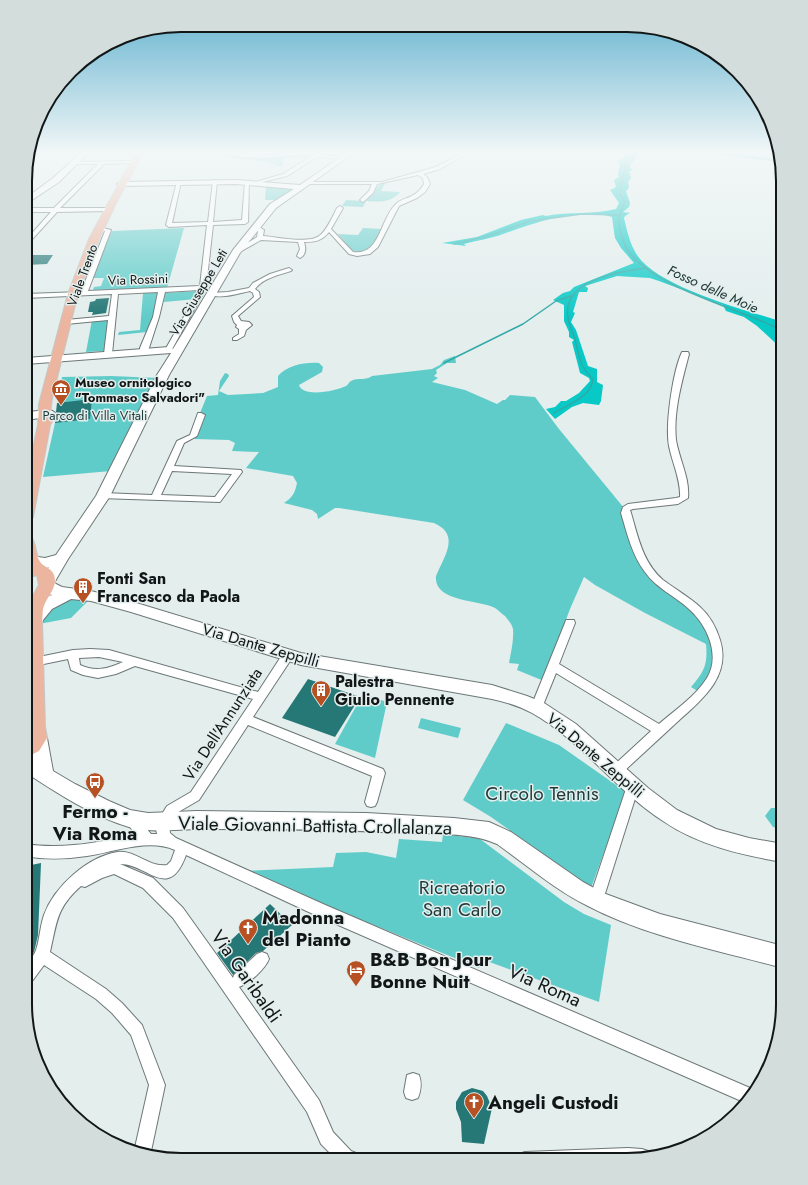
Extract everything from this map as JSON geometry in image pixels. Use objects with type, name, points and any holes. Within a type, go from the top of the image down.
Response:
[{"type":"main road","name":"Via Giuseppe Leti","points":[[37,579],[54,573],[62,558],[103,496],[163,375],[236,252],[272,207]]},
{"type":"main road","name":"Viale Trento","points":[[32,489],[46,418],[54,393],[51,383],[73,294],[86,259],[109,210]]},
{"type":"main road","points":[[32,360],[169,350]]},
{"type":"main road","points":[[163,375],[156,372],[169,350]]},
{"type":"main road","points":[[32,417],[46,418]]},
{"type":"main road","points":[[37,579],[45,563],[62,558]]},
{"type":"main road","points":[[32,561],[37,579],[32,644]]},
{"type":"main road","name":"Via Dante Zeppilli","points":[[37,579],[73,595],[103,599],[133,607],[288,656],[314,662],[492,692],[514,698],[537,707],[552,716],[586,743],[657,807],[687,826],[712,838],[751,848],[776,852]]},
{"type":"main road","points":[[34,621],[42,608],[56,598],[73,595]]},
{"type":"main road","points":[[32,737],[45,776]]},
{"type":"main road","name":"Viale Giovanni Battista Crollalanza","points":[[32,767],[68,790],[129,818],[148,822],[197,820],[366,822],[480,830],[496,834],[504,838],[556,876],[596,900],[660,924],[776,955]]},
{"type":"street","points":[[32,237],[59,207]]},
{"type":"street","points":[[173,207],[169,225],[245,222],[247,207]]},
{"type":"street","points":[[169,350],[204,288],[212,207]]},
{"type":"street","points":[[327,229],[331,231],[351,253],[368,253],[375,247],[396,207]]},
{"type":"street","points":[[236,252],[260,238],[302,241],[317,240],[322,236],[340,208]]},
{"type":"street","points":[[32,210],[109,210]]},
{"type":"street","points":[[256,226],[261,230],[260,238]]},
{"type":"street","points":[[84,294],[108,230],[101,228]]},
{"type":"street","points":[[300,256],[303,249],[302,241]]},
{"type":"street","points":[[212,294],[228,294],[251,289],[255,284],[272,275],[289,270]]},
{"type":"street","name":"Via Rossini","points":[[32,296],[204,288]]},
{"type":"street","points":[[235,339],[242,335],[242,326],[237,322],[235,316],[257,297],[256,292],[251,289]]},
{"type":"street","points":[[144,351],[156,317],[162,290]]},
{"type":"street","points":[[108,354],[115,292]]},
{"type":"street","points":[[66,322],[112,318]]},
{"type":"street","points":[[617,770],[701,693],[712,678],[717,666],[716,644],[709,623],[698,611],[649,572],[640,556],[626,513],[626,508],[631,506],[678,501],[684,498],[686,494],[672,440],[675,396],[685,354]]},
{"type":"street","points":[[155,498],[181,441],[193,436],[201,415]]},
{"type":"street","points":[[103,496],[217,500],[238,472],[169,468]]},
{"type":"street","points":[[537,707],[570,623]]},
{"type":"street","points":[[32,667],[73,654],[95,652],[135,661],[260,697]]},
{"type":"street","points":[[73,654],[75,668],[82,672],[93,674],[115,672],[135,661]]},
{"type":"street","name":"Via Dell'Annunziata","points":[[163,822],[171,810],[196,796],[288,656]]},
{"type":"street","points":[[553,666],[660,731]]},
{"type":"street","points":[[246,719],[379,773],[371,802]]},
{"type":"street","points":[[596,900],[633,786]]},
{"type":"street","points":[[129,818],[148,839]]},
{"type":"street","points":[[32,969],[41,955],[49,920],[56,904],[81,878],[106,861],[124,858],[150,869],[162,872],[168,872],[175,867],[179,854],[177,845],[164,836],[162,829],[163,822]]},
{"type":"street","name":"Via Roma","points":[[32,852],[39,854],[61,853],[148,839],[177,845],[318,909],[746,1094]]},
{"type":"street","name":"Via Garibaldi","points":[[81,878],[85,881],[98,873],[114,868],[148,883],[178,913],[313,1106],[327,1138],[341,1153]]},
{"type":"street","points":[[41,955],[101,994],[117,1008],[137,1030],[157,1085],[143,1148]]},
{"type":"street","points":[[239,980],[262,959]]},
{"type":"green space","points":[[184,228],[167,288],[93,290],[94,287],[101,286],[104,278],[91,278],[112,231]]},
{"type":"green space","points":[[363,228],[381,229],[370,247],[362,251],[351,250],[338,234],[358,235]]},
{"type":"green space","points":[[199,291],[196,299],[164,302],[165,293]]},
{"type":"green space","points":[[158,292],[156,310],[147,332],[118,335],[119,332],[140,330],[143,293]]},
{"type":"green space","points":[[109,319],[104,351],[86,352],[92,320]]},
{"type":"green space","points":[[455,356],[456,363],[447,363],[436,370],[437,373],[434,376],[438,378],[432,382],[465,390],[497,404],[505,400],[510,395],[535,397],[559,429],[624,508],[641,563],[697,611],[712,635],[715,666],[699,692],[691,687],[699,677],[706,663],[706,644],[645,613],[595,585],[584,577],[570,609],[544,678],[542,680],[517,670],[519,664],[509,663],[513,642],[513,629],[505,616],[495,608],[488,605],[458,599],[449,595],[442,591],[437,585],[436,576],[446,554],[449,540],[447,534],[442,528],[434,523],[339,508],[335,508],[318,519],[317,514],[312,510],[284,503],[293,495],[295,490],[297,483],[293,476],[246,468],[259,452],[232,451],[235,443],[229,440],[194,439],[198,434],[204,420],[202,419],[204,413],[200,413],[207,396],[218,395],[220,381],[225,373],[229,376],[219,391],[228,395],[263,393],[278,387],[278,376],[287,369],[308,363],[319,363],[323,367],[322,372],[299,385],[302,389],[307,391],[320,392],[347,386],[351,381],[356,379],[432,369],[440,365],[444,360]]},
{"type":"green space","name":"Parco di Villa Vitali","points":[[111,376],[159,378],[111,471],[43,477],[55,423],[62,377]]},
{"type":"green space","points":[[67,598],[90,599],[71,618],[39,624],[43,612]]},
{"type":"green space","points":[[363,694],[387,702],[375,758],[335,744]]},
{"type":"green space","points":[[421,718],[461,728],[458,738],[418,728]]},
{"type":"green space","name":"Circolo Tennis","points":[[506,723],[559,745],[626,792],[591,888],[491,817],[463,800]]},
{"type":"green space","points":[[771,808],[776,808],[776,828],[773,827],[765,816]]},
{"type":"green space","name":"Ricreatorio San Carlo","points":[[443,834],[480,839],[564,902],[584,914],[611,925],[599,1002],[484,960],[479,968],[242,871],[333,867],[336,853],[366,852],[396,858],[399,839],[442,842]]},
{"type":"shaded area","points":[[617,207],[629,207],[623,212],[630,213],[624,218],[628,233],[637,255],[648,267],[664,278],[683,288],[726,304],[776,320],[776,344],[757,326],[744,317],[726,311],[723,305],[650,278],[617,276],[585,286],[588,288],[587,292],[579,292],[573,312],[575,313],[571,322],[576,330],[588,366],[597,369],[597,382],[603,385],[601,401],[599,405],[583,403],[572,407],[555,419],[546,409],[555,407],[561,401],[566,401],[579,393],[590,381],[589,378],[580,373],[572,342],[574,340],[569,337],[569,332],[564,321],[564,305],[553,300],[563,293],[570,291],[574,287],[634,263],[621,248],[615,238],[612,217],[599,214],[571,215],[543,221],[498,236],[464,244],[466,246],[442,243],[477,237],[521,220],[543,215],[599,212],[616,209]]},
{"type":"building","points":[[32,255],[53,255],[47,264],[32,265]]},
{"type":"building","points":[[109,298],[106,313],[92,315],[93,312],[88,312],[90,302],[95,301],[96,299]]},
{"type":"building","points":[[92,399],[90,419],[55,423],[58,414],[56,412],[57,403]]},
{"type":"building","name":"Palestra Giulio Pennente","points":[[308,679],[360,697],[335,737],[282,718]]},
{"type":"building","points":[[41,863],[38,935],[32,955],[32,865]]},
{"type":"building","name":"Madonna del Pianto","points":[[270,904],[292,925],[263,951],[256,953],[233,975],[217,953]]},
{"type":"building","name":"Angeli Custodi","points":[[472,1088],[483,1091],[492,1108],[484,1144],[462,1142],[461,1122],[456,1109],[456,1102],[462,1092]]},
{"type":"waterway","name":"Fosso delle Moie","points":[[622,207],[619,222],[620,230],[625,246],[639,263],[656,275],[677,286],[776,328]]},
{"type":"waterway","points":[[454,244],[491,235],[530,221],[582,214],[618,215]]},
{"type":"waterway","points":[[554,413],[572,404],[583,396],[588,391],[593,380],[582,365],[579,358],[569,321],[568,306],[572,296],[589,282],[625,271],[646,268]]},
{"type":"waterway","points":[[444,363],[523,324],[556,301],[571,296]]},
{"type":"place","name":"Museo ornitologico \"Tommaso Salvadori\"","points":[[61,406]]},
{"type":"place","name":"Fonti San Francesco da Paola","points":[[83,604]]},
{"type":"place","name":"Palestra Giulio Pennente","points":[[321,707]]},
{"type":"place","name":"Fermo - Via Roma","points":[[95,799]]},
{"type":"place","name":"Madonna del Pianto","points":[[248,945]]},
{"type":"place","name":"B&B Bon Jour Bonne Nuit","points":[[356,987]]},
{"type":"place","name":"Angeli Custodi","points":[[474,1119]]}]
